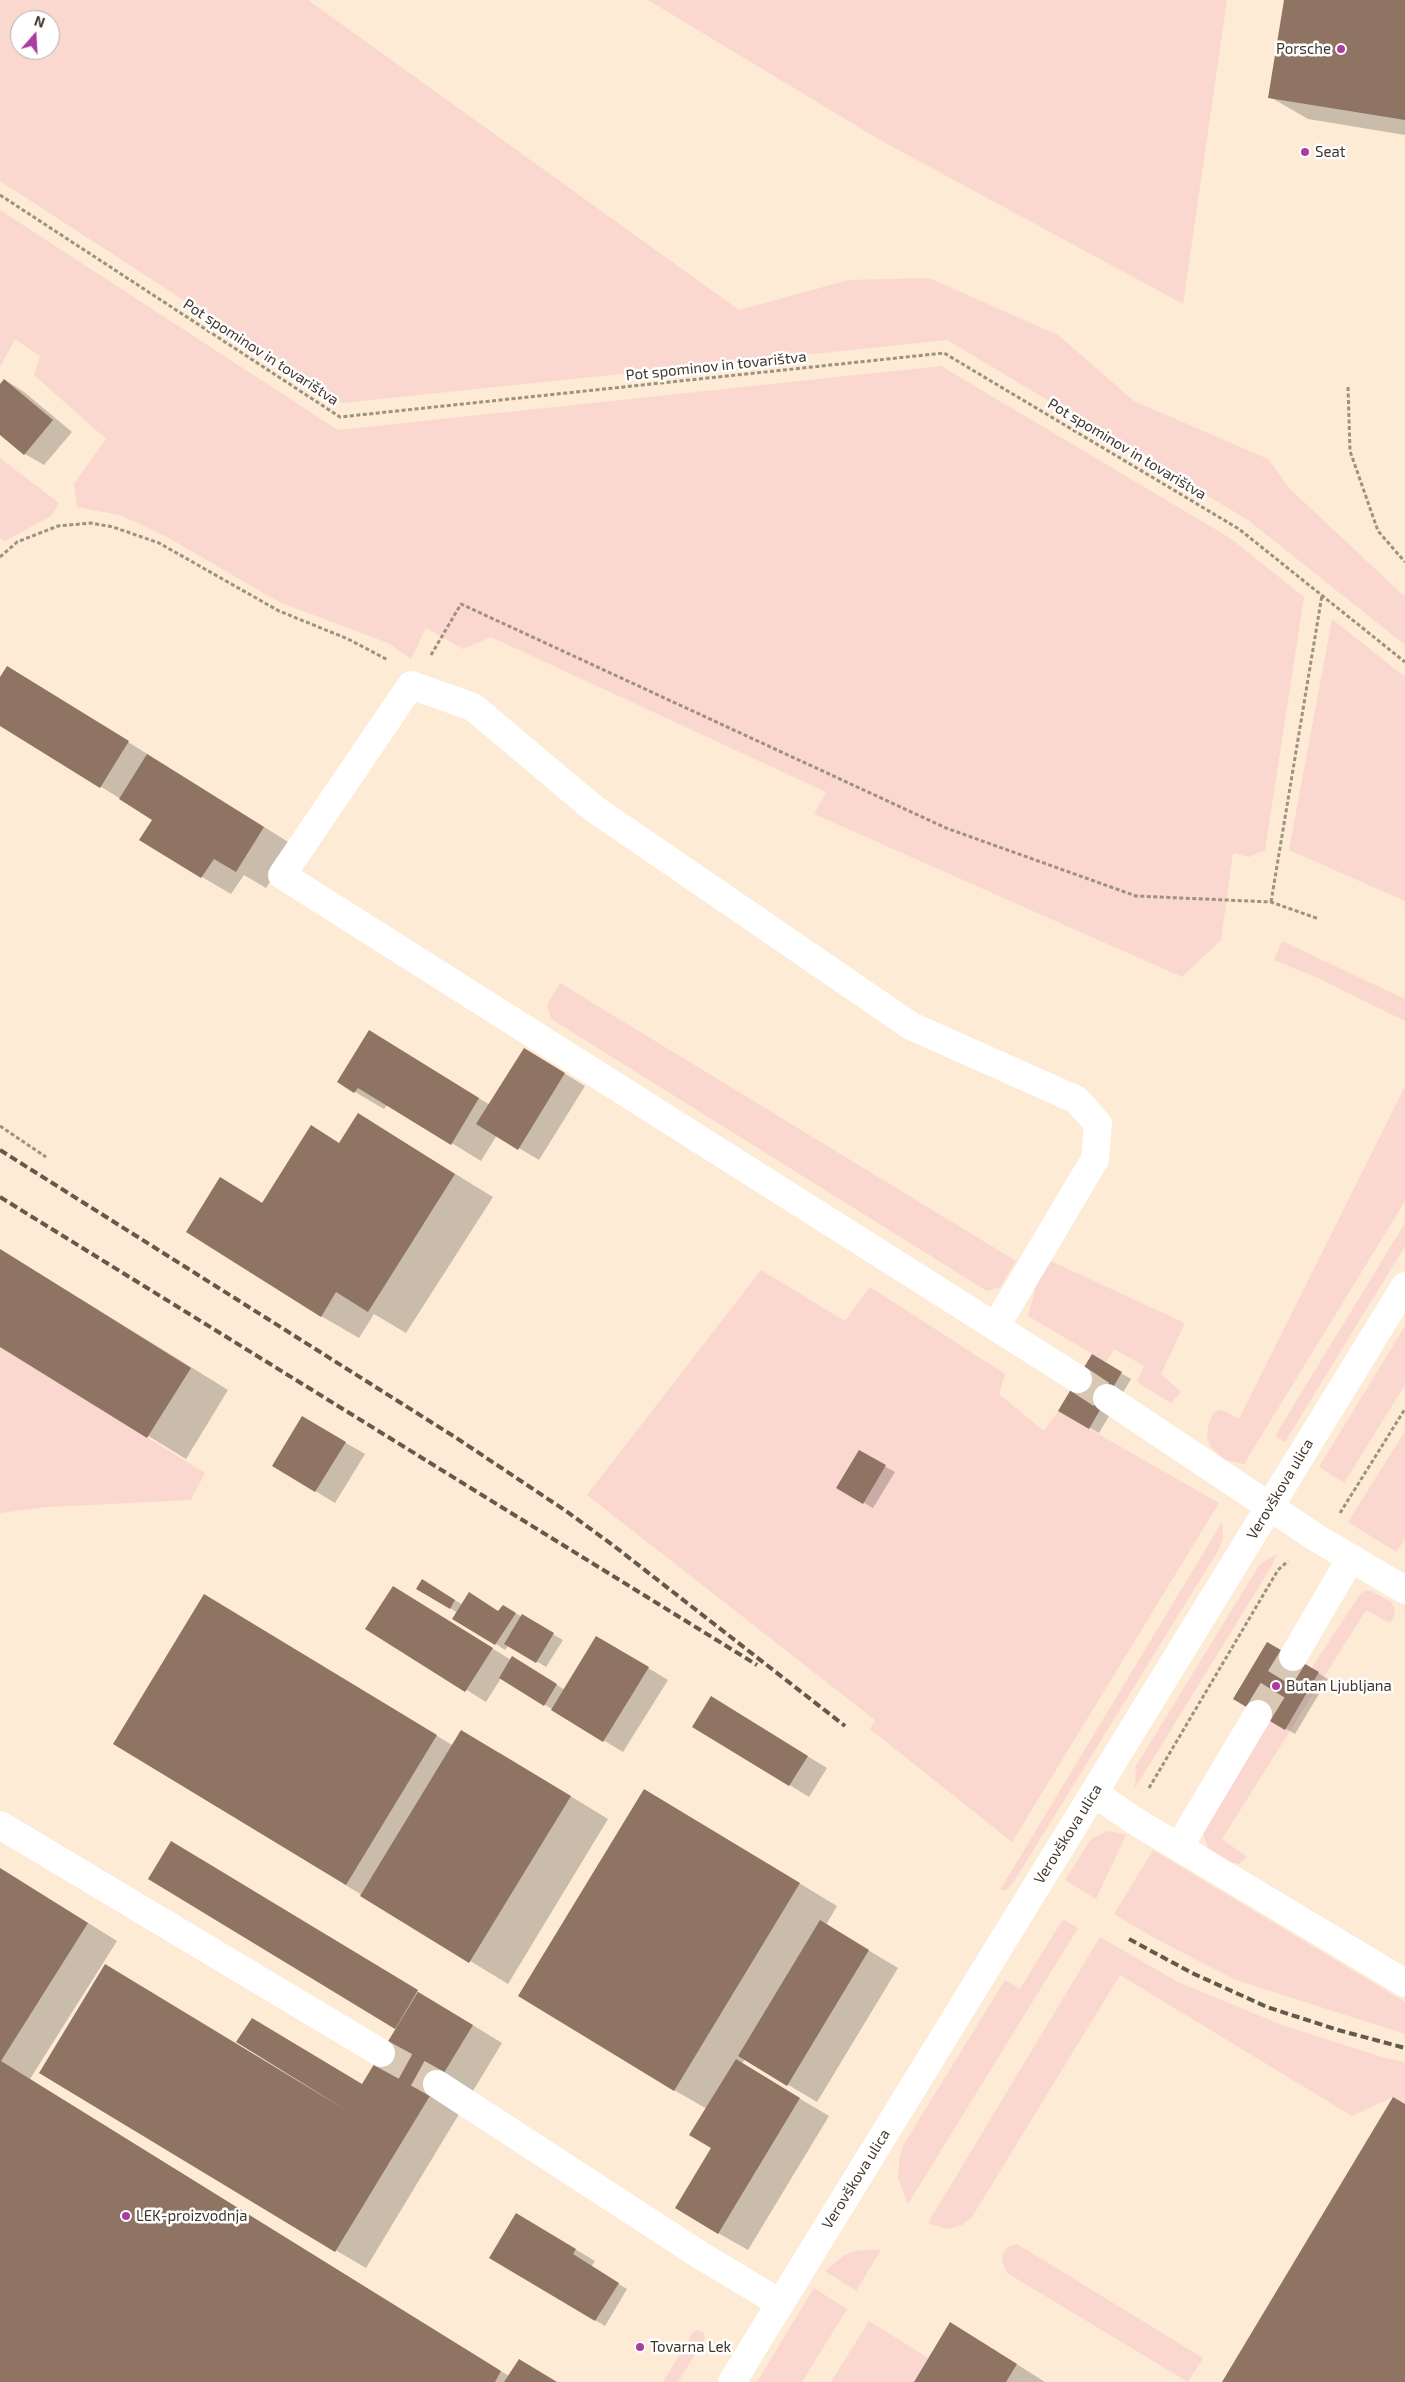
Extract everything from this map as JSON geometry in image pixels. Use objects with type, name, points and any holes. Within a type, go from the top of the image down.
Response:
[{"type":"street","points":[[996,1326],[1095,1159],[1098,1124],[1078,1100],[911,1026],[593,808],[473,707],[411,685],[282,875],[1078,1379]]},
{"type":"street","name":"Verovškova ulica","points":[[732,2382],[1405,1286]]},
{"type":"street","points":[[1107,1398],[1315,1537],[1405,1590]]},
{"type":"street","points":[[1293,1657],[1351,1558]]},
{"type":"street","points":[[1179,1847],[1258,1714]]},
{"type":"street","points":[[1094,1793],[1135,1821],[1405,1983]]},
{"type":"street","points":[[0,1825],[381,2053]]},
{"type":"street","points":[[437,2084],[700,2255],[780,2303]]},
{"type":"path","name":"Pot spominov in tovarištva","points":[[0,195],[340,417],[944,353],[1239,528],[1405,662]]},
{"type":"path","points":[[1348,387],[1350,451],[1378,531],[1405,562]]},
{"type":"path","points":[[0,557],[17,542],[58,526],[91,523],[113,527],[159,543],[279,611],[348,639],[384,657],[400,671],[411,685],[442,638],[460,604],[946,828],[1136,896],[1271,902],[1319,919]]},
{"type":"path","points":[[1271,902],[1322,595]]},
{"type":"path","points":[[0,1126],[46,1157]]},
{"type":"path","points":[[1135,1821],[1150,1784],[1278,1570],[1338,1515],[1405,1409]]},
{"type":"shaded area","points":[[0,0],[308,0],[739,310],[849,280],[929,278],[1058,335],[1134,401],[1268,459],[1289,488],[1405,597],[1405,645],[1248,520],[947,340],[342,403],[0,181]]},
{"type":"shaded area","points":[[648,0],[1227,0],[1183,304],[880,140]]},
{"type":"shaded area","points":[[0,210],[338,430],[941,366],[1230,538],[1304,597],[1265,850],[1249,857],[1233,853],[1221,940],[1182,977],[814,814],[826,792],[491,637],[463,649],[426,628],[411,659],[388,643],[281,603],[167,537],[120,515],[77,507],[74,484],[106,439],[34,375],[40,356],[15,339],[0,367]]},
{"type":"shaded area","points":[[0,458],[59,503],[51,516],[5,541],[0,538]]},
{"type":"shaded area","points":[[1332,619],[1405,677],[1405,901],[1289,850]]},
{"type":"shaded area","points":[[1282,941],[1405,999],[1405,1021],[1320,979],[1274,960]]},
{"type":"shaded area","points":[[560,983],[1016,1261],[1000,1287],[987,1291],[551,1019],[547,1005]]},
{"type":"shaded area","points":[[1405,1086],[1405,1201],[1244,1464],[1225,1460],[1211,1447],[1207,1438],[1208,1427],[1213,1413],[1220,1410],[1225,1411],[1239,1419]]},
{"type":"shaded area","points":[[1405,1223],[1405,1246],[1285,1442],[1275,1436]]},
{"type":"shaded area","points":[[1044,1258],[1185,1323],[1161,1374],[1181,1392],[1171,1403],[1137,1382],[1144,1366],[1114,1349],[1106,1362],[1028,1316]]},
{"type":"shaded area","points":[[761,1270],[845,1321],[870,1287],[1005,1374],[999,1394],[1044,1431],[1058,1411],[1219,1503],[1012,1842],[870,1729],[875,1720],[587,1495]]},
{"type":"shaded area","points":[[1405,1326],[1405,1385],[1344,1483],[1319,1467]]},
{"type":"shaded area","points":[[0,1347],[205,1473],[191,1500],[47,1507],[0,1513]]},
{"type":"shaded area","points":[[1405,1431],[1405,1539],[1396,1552],[1348,1522]]},
{"type":"shaded area","points":[[1222,1522],[1223,1538],[1219,1549],[1013,1883],[1006,1890],[1000,1890]]},
{"type":"shaded area","points":[[1277,1554],[1271,1567],[1135,1788],[1136,1766],[1260,1564]]},
{"type":"shaded area","points":[[1371,1591],[1391,1602],[1395,1608],[1394,1616],[1390,1623],[1366,1610],[1222,1839],[1247,1857],[1239,1864],[1232,1863],[1208,1848],[1203,1829],[1270,1720],[1285,1729],[1319,1672],[1312,1667],[1361,1593]]},
{"type":"shaded area","points":[[1108,1831],[1126,1835],[1096,1899],[1065,1880],[1091,1839]]},
{"type":"shaded area","points":[[1153,1850],[1405,2002],[1405,2034],[1236,1980],[1156,1939],[1114,1914]]},
{"type":"shaded area","points":[[1063,1919],[1078,1928],[908,2204],[898,2178],[900,2155],[904,2144],[1005,1980],[1020,1989]]},
{"type":"shaded area","points":[[1100,1937],[1178,1982],[1282,2025],[1385,2058],[1405,2062],[1405,2104],[1393,2097],[1352,2116],[1120,1975],[972,2217],[962,2225],[947,2229],[928,2223]]},
{"type":"shaded area","points":[[1017,2244],[1203,2358],[1188,2382],[1007,2273],[1002,2261],[1003,2253],[1008,2247]]},
{"type":"shaded area","points":[[881,2250],[856,2291],[825,2271],[843,2256],[855,2251]]},
{"type":"shaded area","points":[[814,2288],[847,2309],[802,2382],[757,2382]]},
{"type":"shaded area","points":[[869,2321],[928,2358],[914,2382],[831,2382]]},
{"type":"shaded area","points":[[698,2330],[704,2332],[705,2338],[678,2382],[663,2382],[693,2332]]},
{"type":"building","name":"Porsche","points":[[1284,0],[1405,0],[1405,120],[1268,98]]},
{"type":"building","points":[[4,379],[53,420],[24,455],[0,435],[0,384]]},
{"type":"building","points":[[7,666],[129,741],[100,788],[0,726],[0,677]]},
{"type":"building","points":[[147,754],[264,827],[236,872],[214,859],[201,878],[139,840],[152,820],[119,799]]},
{"type":"building","points":[[369,1030],[479,1098],[451,1145],[358,1088],[354,1093],[337,1082]]},
{"type":"building","points":[[524,1048],[565,1073],[518,1150],[476,1124]]},
{"type":"building","points":[[358,1113],[455,1174],[368,1312],[336,1292],[321,1317],[186,1232],[220,1177],[262,1203],[311,1125],[339,1143]]},
{"type":"building","points":[[0,1249],[191,1368],[147,1438],[0,1347]]},
{"type":"building","points":[[1092,1354],[1122,1372],[1089,1429],[1058,1411]]},
{"type":"building","points":[[302,1416],[346,1442],[315,1492],[272,1466]]},
{"type":"building","points":[[859,1450],[886,1465],[863,1504],[836,1488]]},
{"type":"building","points":[[422,1579],[455,1600],[450,1609],[416,1589]]},
{"type":"building","points":[[393,1586],[493,1648],[465,1692],[365,1629]]},
{"type":"building","points":[[469,1592],[498,1611],[503,1605],[516,1613],[495,1645],[452,1619]]},
{"type":"building","points":[[204,1594],[437,1735],[346,1885],[113,1744]]},
{"type":"building","points":[[522,1614],[554,1633],[536,1663],[504,1644]]},
{"type":"building","points":[[596,1636],[649,1667],[603,1742],[551,1710]]},
{"type":"building","name":"Butan Ljubljana","points":[[1267,1642],[1319,1672],[1285,1730],[1233,1699]]},
{"type":"building","points":[[512,1656],[557,1684],[544,1706],[499,1678]]},
{"type":"building","points":[[711,1696],[808,1756],[789,1786],[692,1727]]},
{"type":"building","points":[[461,1730],[571,1796],[469,1963],[360,1896]]},
{"type":"building","points":[[644,1789],[800,1883],[674,2091],[518,1996]]},
{"type":"building","points":[[171,1841],[418,1990],[395,2029],[148,1879]]},
{"type":"building","name":"LEK-proizvodnja","points":[[0,1868],[88,1923],[1,2061],[501,2371],[495,2382],[0,2382]]},
{"type":"building","points":[[820,1920],[869,1950],[787,2086],[738,2056]]},
{"type":"building","points":[[105,1964],[346,2110],[236,2042],[252,2018],[362,2084],[418,1992],[473,2025],[335,2252],[39,2073]]},
{"type":"building","points":[[736,2059],[800,2098],[718,2234],[675,2208],[711,2148],[689,2135]]},
{"type":"building","points":[[1393,2097],[1405,2104],[1405,2382],[1222,2382]]},
{"type":"building","points":[[516,2213],[576,2249],[573,2254],[619,2283],[595,2321],[489,2258]]},
{"type":"building","points":[[950,2322],[1017,2364],[1006,2382],[914,2382]]},
{"type":"building","points":[[519,2359],[557,2382],[504,2382]]},
{"type":"tunnel","points":[[1078,1379],[1107,1398]]},
{"type":"tunnel","points":[[1258,1714],[1293,1657]]},
{"type":"tunnel","points":[[381,2053],[437,2084]]},
{"type":"railway","points":[[0,1150],[458,1439],[566,1511],[614,1546],[845,1726]]},
{"type":"railway","points":[[0,1197],[757,1665]]},
{"type":"railway","points":[[1129,1939],[1192,1973],[1267,2007],[1338,2030],[1405,2048]]},
{"type":"place","name":"Porsche","points":[[1341,49]]},
{"type":"place","name":"Seat","points":[[1305,152]]},
{"type":"place","name":"Butan Ljubljana","points":[[1276,1686]]},
{"type":"place","name":"LEK-proizvodnja","points":[[126,2216]]},
{"type":"place","name":"Tovarna Lek","points":[[640,2347]]}]
